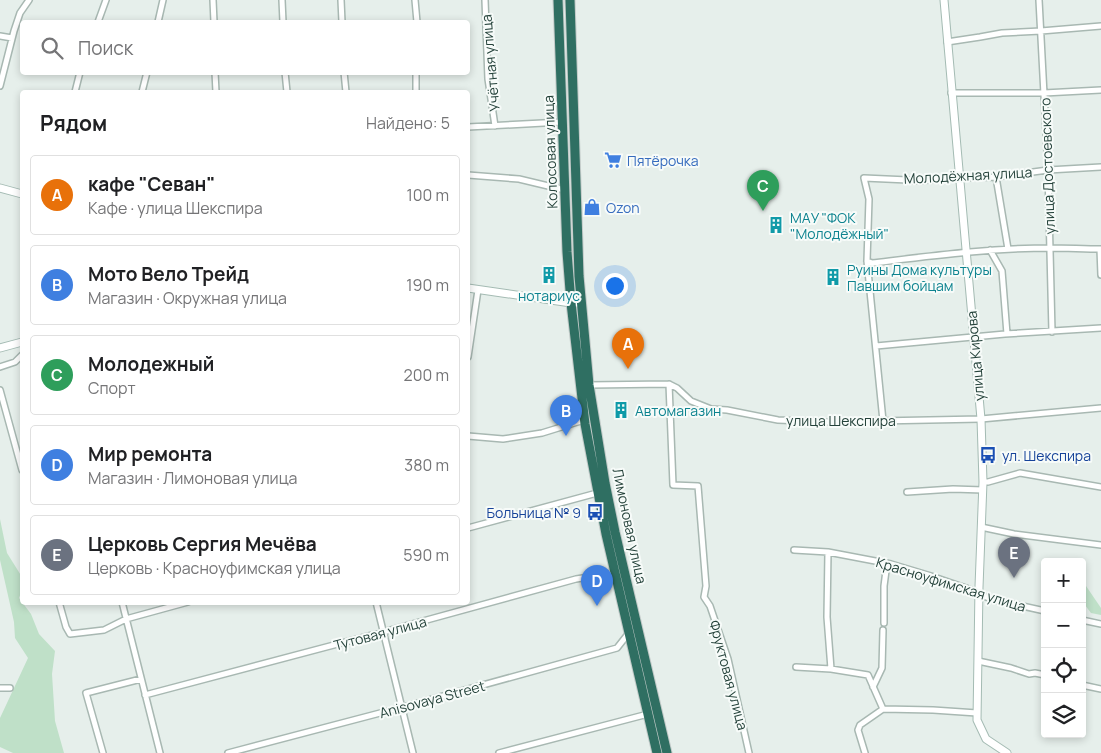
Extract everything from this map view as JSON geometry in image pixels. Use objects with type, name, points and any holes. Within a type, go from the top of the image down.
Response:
[{"type":"highway","name":"Колосовая улица","points":[[558,0],[567,252],[571,303]]},
{"type":"highway","name":"Колосовая улица","points":[[570,0],[579,266],[582,302]]},
{"type":"highway","name":"Лимоновая улица","points":[[582,302],[589,385],[605,483],[667,753]]},
{"type":"highway","name":"Лимоновая улица","points":[[571,303],[584,420],[615,573],[657,753]]},
{"type":"main road","name":"улица Кирова","points":[[944,0],[980,419],[983,482],[976,720],[986,738],[1007,753]]},
{"type":"main road","points":[[0,188],[20,193]]},
{"type":"main road","points":[[470,288],[571,303],[582,302]]},
{"type":"main road","points":[[0,348],[20,343]]},
{"type":"street","points":[[0,86],[20,13],[29,0]]},
{"type":"street","points":[[99,20],[106,0]]},
{"type":"street","points":[[158,20],[163,0]]},
{"type":"street","points":[[213,0],[214,20]]},
{"type":"street","points":[[282,0],[282,20]]},
{"type":"street","points":[[341,0],[342,20]]},
{"type":"street","points":[[415,0],[417,20]]},
{"type":"street","name":"Учётная улица","points":[[485,0],[488,79],[495,126]]},
{"type":"street","name":"улица Достоевского","points":[[1040,0],[1051,248],[1052,332]]},
{"type":"street","points":[[947,42],[1002,33],[1101,26]]},
{"type":"street","points":[[0,36],[12,38]]},
{"type":"street","points":[[75,90],[79,75]]},
{"type":"street","points":[[142,90],[146,75]]},
{"type":"street","points":[[216,75],[216,90]]},
{"type":"street","points":[[285,75],[287,90]]},
{"type":"street","points":[[344,75],[346,90]]},
{"type":"street","points":[[416,75],[416,90]]},
{"type":"street","points":[[951,93],[1044,93],[1101,90]]},
{"type":"street","points":[[470,127],[562,122]]},
{"type":"street","name":"Молодёжная улица","points":[[867,261],[869,199],[864,178],[914,181],[996,177],[1048,170],[1101,167]]},
{"type":"street","points":[[470,175],[518,179],[565,190]]},
{"type":"street","points":[[996,177],[1008,249]]},
{"type":"street","points":[[883,421],[867,261],[872,263],[1008,249],[1101,249],[1101,275]]},
{"type":"street","points":[[990,250],[1002,271],[1007,334]]},
{"type":"street","points":[[470,342],[478,290]]},
{"type":"street","points":[[876,346],[1007,334],[1101,328]]},
{"type":"street","points":[[0,366],[15,362],[20,357]]},
{"type":"street","points":[[589,385],[669,384]]},
{"type":"street","name":"улица Шекспира","points":[[669,384],[677,388],[691,402],[711,409],[727,410],[778,420],[826,422],[980,419],[1101,408]]},
{"type":"street","name":"Фруктовая улица","points":[[669,384],[673,486],[698,486],[706,586],[704,597],[710,606],[728,659],[749,753]]},
{"type":"street","points":[[0,390],[20,463]]},
{"type":"street","points":[[470,436],[503,439],[542,433],[584,420]]},
{"type":"street","points":[[983,482],[1020,473],[1101,488]]},
{"type":"street","points":[[907,492],[953,489],[983,490]]},
{"type":"street","points":[[470,527],[598,493]]},
{"type":"street","points":[[981,527],[1014,534],[1101,545]]},
{"type":"street","name":"Красноуфимская улица","points":[[794,550],[828,552],[887,563],[966,588],[991,599],[1041,610]]},
{"type":"street","points":[[828,552],[827,617],[831,669]]},
{"type":"street","points":[[884,622],[884,586],[887,563]]},
{"type":"street","name":"Тутовая улица","points":[[145,695],[576,579],[615,573]]},
{"type":"street","points":[[61,605],[66,627],[70,634],[104,630],[126,619],[177,605]]},
{"type":"street","points":[[123,605],[160,753]]},
{"type":"street","points":[[377,605],[412,753]]},
{"type":"street","points":[[1086,621],[1101,624]]},
{"type":"street","points":[[873,687],[882,668],[884,630]]},
{"type":"street","name":"Anisovaya Street","points":[[228,753],[617,648],[629,633]]},
{"type":"street","points":[[978,661],[1029,674],[1041,674]]},
{"type":"street","points":[[796,667],[831,669],[868,675],[883,709]]},
{"type":"street","points":[[103,753],[86,693],[141,679]]},
{"type":"street","points":[[1086,686],[1101,689]]},
{"type":"street","points":[[0,688],[10,688]]},
{"type":"street","points":[[865,753],[858,730],[860,724],[883,709],[977,713]]},
{"type":"street","points":[[499,753],[648,714]]},
{"type":"green space","points":[[0,519],[7,553],[20,574],[20,605],[24,605],[31,614],[39,634],[55,651],[52,674],[55,721],[64,753],[13,753],[0,747],[0,718],[28,658],[15,638],[14,622],[0,560]]},
{"type":"green space","points":[[1086,586],[1101,608],[1101,615],[1091,613],[1086,606]]},
{"type":"place","name":"Пятёрочка","points":[[613,160]]},
{"type":"place","name":"Ozon","points":[[592,207]]},
{"type":"place","name":"Молодежный","points":[[763,211]]},
{"type":"place","name":"МАУ \"ФОК \"Молодёжный\"","points":[[776,225]]},
{"type":"place","name":"нотариус","points":[[549,275]]},
{"type":"place","name":"Руины Дома культуры Павшим бойцам","points":[[833,277]]},
{"type":"place","name":"кафе \"Севан\"","points":[[628,369]]},
{"type":"place","name":"Автомагазин","points":[[621,410]]},
{"type":"place","name":"Мото Вело Трейд","points":[[566,436]]},
{"type":"place","name":"ул. Шекспира","points":[[988,455]]},
{"type":"place","name":"Больница № 9","points":[[595,512]]},
{"type":"place","name":"Церковь Сергия Мечёва","points":[[1014,578]]},
{"type":"place","name":"Мир ремонта","points":[[597,606]]}]
